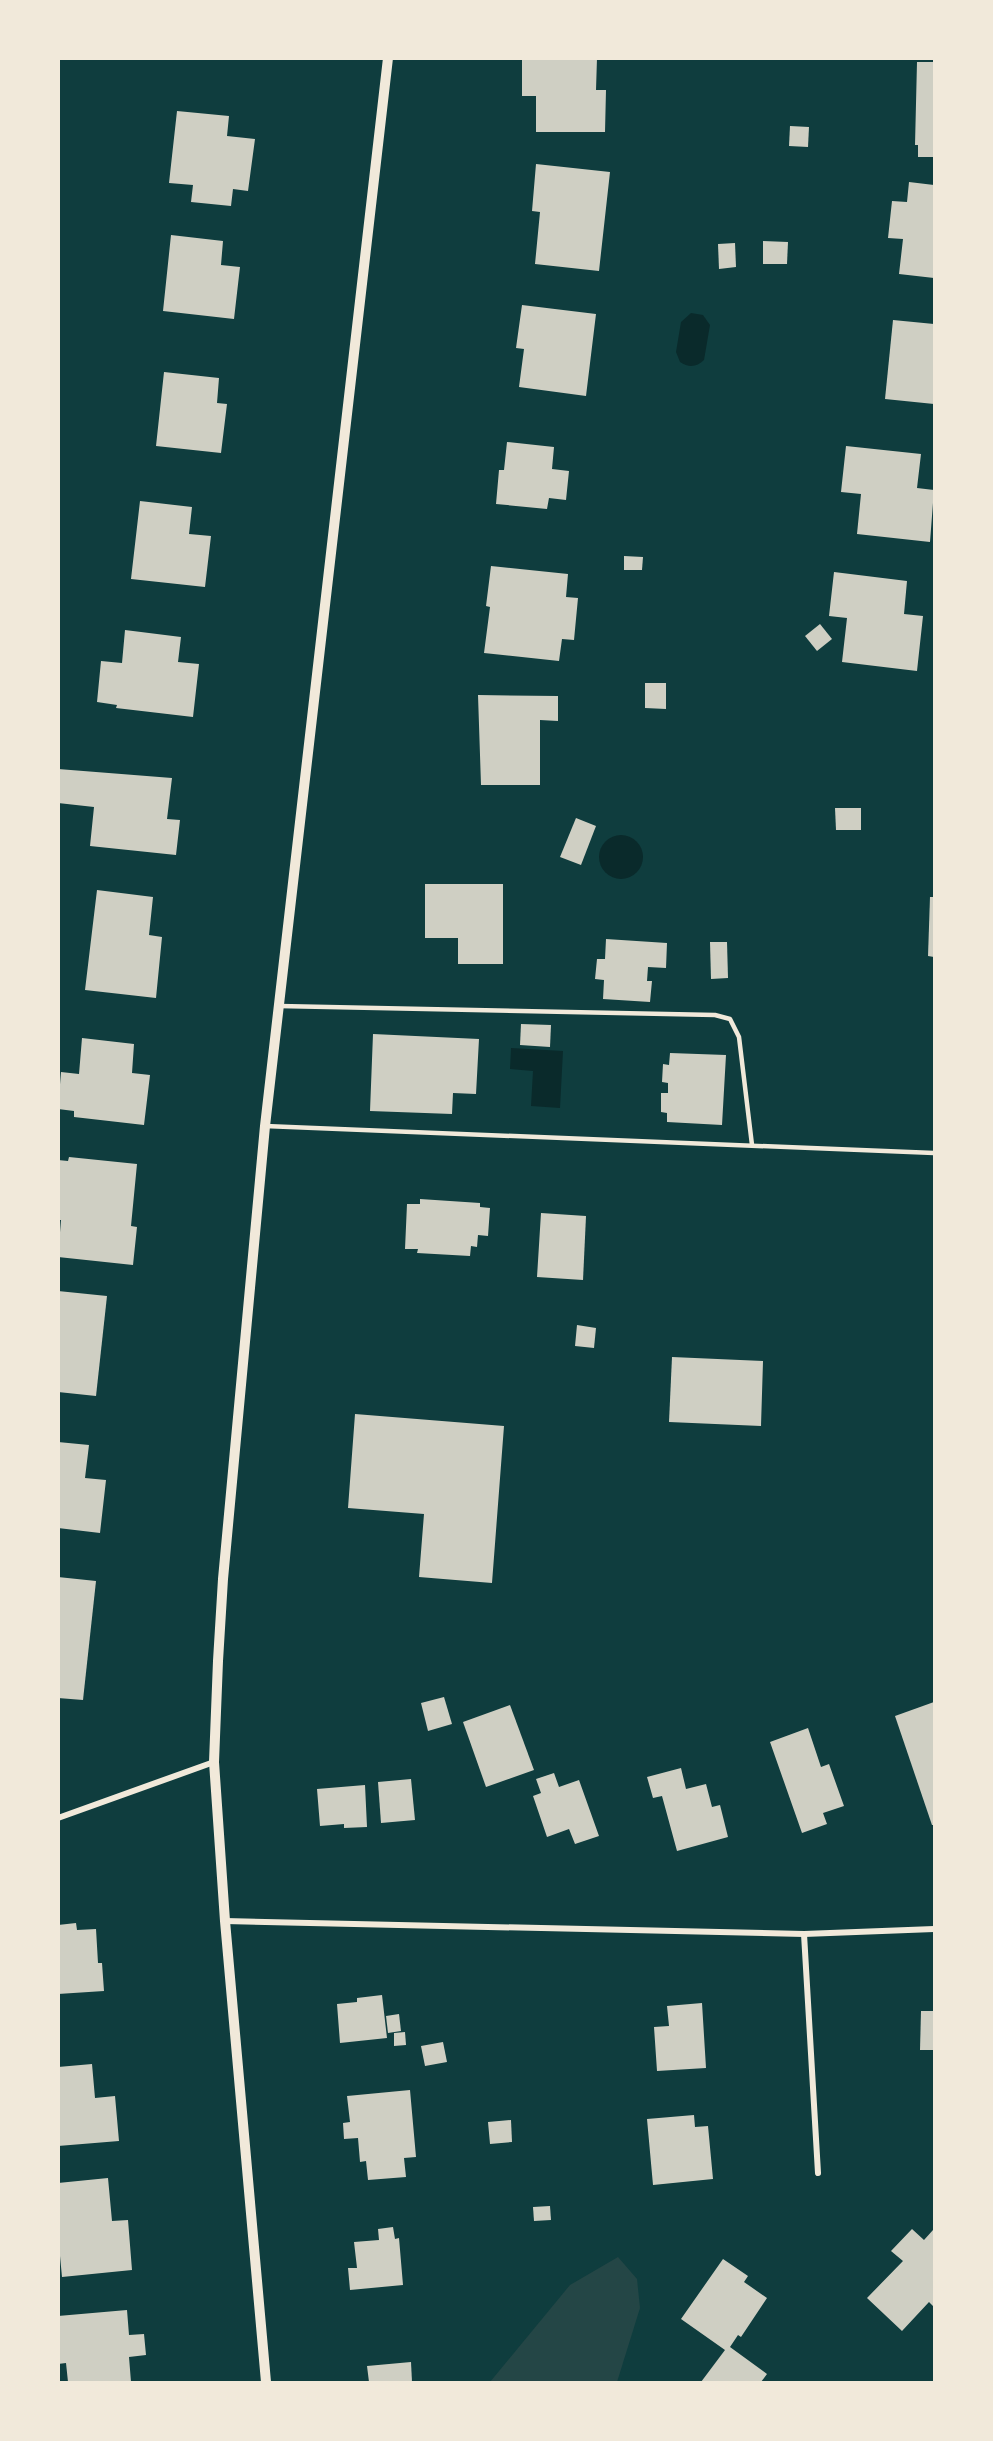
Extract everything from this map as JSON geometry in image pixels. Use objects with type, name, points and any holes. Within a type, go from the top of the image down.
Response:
[{"type":"street","points":[[266,2382],[225,1921],[214,1762],[223,1579],[265,1126],[388,58]]},
{"type":"street","points":[[58,1818],[214,1762]]},
{"type":"street","points":[[225,1921],[804,1934],[934,1929]]},
{"type":"street","points":[[804,1934],[818,2173]]},
{"type":"lane","points":[[279,1006],[715,1015],[730,1019],[739,1038],[752,1145]]},
{"type":"lane","points":[[265,1126],[934,1153]]},
{"type":"shaded area","points":[[691,313],[703,315],[710,325],[704,360],[693,366],[680,362],[676,352],[681,322]]},
{"type":"shaded area","points":[[621,835],[636,842],[643,857],[636,872],[621,879],[606,872],[599,857],[606,842]]},
{"type":"shaded area","points":[[511,1048],[563,1051],[560,1108],[531,1106],[533,1071],[510,1069]]},
{"type":"shaded area","points":[[618,2257],[637,2279],[640,2308],[617,2382],[490,2382],[570,2285]]},
{"type":"building","points":[[522,58],[597,58],[596,90],[606,90],[605,132],[536,132],[536,96],[522,96]]},
{"type":"building","points":[[917,62],[934,62],[934,157],[918,157],[918,145],[915,145]]},
{"type":"building","points":[[177,111],[229,116],[227,136],[255,139],[248,191],[233,189],[231,206],[191,202],[193,185],[169,183]]},
{"type":"building","points":[[790,126],[809,127],[808,147],[789,146]]},
{"type":"building","points":[[536,164],[610,172],[599,271],[535,264],[540,212],[532,211]]},
{"type":"building","points":[[909,182],[934,185],[934,278],[899,274],[903,239],[888,238],[892,201],[907,202]]},
{"type":"building","points":[[171,235],[223,241],[221,265],[240,267],[234,319],[163,311]]},
{"type":"building","points":[[763,241],[788,242],[787,264],[763,264]]},
{"type":"building","points":[[735,243],[736,267],[719,269],[718,244]]},
{"type":"building","points":[[522,305],[596,314],[586,396],[519,387],[524,349],[516,348]]},
{"type":"building","points":[[893,320],[934,324],[934,404],[885,399]]},
{"type":"building","points":[[164,372],[219,378],[217,403],[227,404],[221,453],[156,446]]},
{"type":"building","points":[[507,442],[554,447],[552,469],[569,471],[566,500],[549,498],[547,509],[496,504],[499,470],[504,470]]},
{"type":"building","points":[[846,446],[921,454],[917,488],[934,490],[930,542],[857,534],[861,494],[841,492]]},
{"type":"building","points":[[140,501],[192,507],[189,534],[211,536],[205,587],[131,579]]},
{"type":"building","points":[[624,556],[643,557],[642,570],[624,570]]},
{"type":"building","points":[[491,566],[568,574],[566,597],[578,598],[574,640],[562,639],[559,661],[484,653],[490,607],[486,606]]},
{"type":"building","points":[[834,572],[907,581],[904,614],[923,616],[917,671],[842,662],[847,618],[829,616]]},
{"type":"building","points":[[820,624],[832,639],[817,651],[805,636]]},
{"type":"building","points":[[125,630],[181,637],[178,662],[199,664],[193,717],[116,708],[117,705],[97,702],[101,661],[122,663]]},
{"type":"building","points":[[645,683],[666,683],[666,709],[645,708]]},
{"type":"building","points":[[478,695],[558,696],[558,721],[540,720],[540,785],[481,785]]},
{"type":"building","points":[[58,769],[172,778],[167,819],[180,820],[176,855],[90,846],[94,807],[58,803]]},
{"type":"building","points":[[835,808],[861,808],[861,830],[836,830]]},
{"type":"building","points":[[576,818],[596,826],[581,865],[560,857]]},
{"type":"building","points":[[425,884],[503,884],[503,964],[458,964],[458,938],[425,938]]},
{"type":"building","points":[[97,890],[153,897],[149,935],[162,937],[156,998],[85,990]]},
{"type":"building","points":[[930,897],[934,897],[934,957],[928,956]]},
{"type":"building","points":[[606,939],[667,943],[666,968],[648,967],[647,981],[652,981],[650,1002],[603,999],[604,980],[595,979],[597,959],[605,959]]},
{"type":"building","points":[[710,942],[727,942],[728,978],[711,979]]},
{"type":"building","points":[[521,1024],[551,1025],[550,1047],[520,1045]]},
{"type":"building","points":[[373,1034],[479,1039],[476,1094],[453,1093],[452,1114],[370,1111]]},
{"type":"building","points":[[82,1038],[134,1044],[132,1073],[150,1075],[144,1125],[74,1117],[74,1111],[58,1109],[61,1072],[79,1074]]},
{"type":"building","points":[[670,1053],[726,1055],[722,1125],[667,1122],[667,1113],[661,1112],[661,1093],[668,1093],[668,1083],[662,1082],[663,1064],[669,1065]]},
{"type":"building","points":[[69,1157],[137,1164],[131,1226],[137,1227],[133,1265],[58,1257],[61,1220],[58,1220],[58,1160],[68,1161]]},
{"type":"building","points":[[420,1199],[480,1203],[480,1207],[490,1208],[488,1236],[478,1235],[477,1247],[471,1246],[470,1256],[417,1253],[418,1249],[405,1249],[407,1204],[420,1204]]},
{"type":"building","points":[[541,1213],[586,1216],[583,1280],[537,1277]]},
{"type":"building","points":[[58,1291],[107,1296],[96,1396],[58,1392]]},
{"type":"building","points":[[577,1325],[596,1328],[594,1348],[575,1346]]},
{"type":"building","points":[[672,1357],[763,1361],[761,1426],[669,1422]]},
{"type":"building","points":[[355,1414],[504,1426],[492,1583],[419,1577],[424,1514],[348,1508]]},
{"type":"building","points":[[58,1442],[89,1445],[85,1478],[106,1480],[100,1533],[58,1528]]},
{"type":"building","points":[[58,1577],[96,1581],[83,1700],[58,1698]]},
{"type":"building","points":[[444,1697],[452,1724],[428,1731],[421,1703]]},
{"type":"building","points":[[934,1702],[934,1825],[932,1825],[895,1716]]},
{"type":"building","points":[[510,1705],[534,1770],[486,1787],[463,1722]]},
{"type":"building","points":[[808,1728],[821,1767],[829,1764],[844,1806],[823,1813],[827,1824],[802,1833],[770,1742]]},
{"type":"building","points":[[681,1768],[686,1789],[706,1784],[712,1807],[720,1805],[728,1837],[677,1851],[662,1796],[653,1798],[647,1777]]},
{"type":"building","points":[[554,1773],[559,1787],[579,1780],[599,1836],[575,1844],[569,1829],[547,1837],[533,1796],[541,1793],[536,1779]]},
{"type":"building","points":[[411,1779],[415,1820],[381,1823],[378,1782]]},
{"type":"building","points":[[365,1785],[367,1827],[344,1828],[344,1824],[320,1826],[317,1789]]},
{"type":"building","points":[[76,1923],[77,1930],[96,1929],[98,1963],[102,1963],[104,1991],[58,1994],[58,1925]]},
{"type":"building","points":[[382,1995],[387,2038],[340,2043],[337,2004],[357,2002],[357,1998]]},
{"type":"building","points":[[702,2003],[706,2068],[657,2071],[654,2027],[669,2026],[667,2006]]},
{"type":"building","points":[[921,2011],[934,2011],[934,2050],[920,2050]]},
{"type":"building","points":[[399,2014],[401,2031],[388,2033],[386,2016]]},
{"type":"building","points":[[405,2032],[406,2045],[394,2046],[394,2033]]},
{"type":"building","points":[[443,2042],[447,2062],[425,2066],[421,2046]]},
{"type":"building","points":[[92,2064],[95,2098],[115,2096],[119,2141],[58,2146],[58,2067]]},
{"type":"building","points":[[410,2090],[416,2157],[404,2158],[406,2177],[368,2180],[366,2161],[360,2162],[358,2138],[344,2139],[343,2123],[350,2122],[347,2096]]},
{"type":"building","points":[[694,2115],[695,2127],[708,2126],[713,2179],[653,2185],[647,2119]]},
{"type":"building","points":[[511,2120],[512,2142],[490,2144],[488,2122]]},
{"type":"building","points":[[108,2178],[112,2221],[128,2220],[132,2270],[62,2277],[58,2235],[58,2183]]},
{"type":"building","points":[[550,2206],[551,2220],[534,2221],[533,2207]]},
{"type":"building","points":[[393,2227],[395,2239],[399,2238],[403,2285],[350,2290],[348,2268],[357,2268],[354,2242],[379,2240],[378,2229]]},
{"type":"building","points":[[912,2229],[924,2240],[934,2231],[934,2307],[929,2302],[902,2331],[867,2298],[903,2261],[891,2251]]},
{"type":"building","points":[[723,2259],[748,2276],[744,2282],[767,2298],[741,2337],[738,2335],[730,2347],[767,2374],[761,2382],[701,2382],[725,2350],[681,2319]]},
{"type":"building","points":[[127,2310],[129,2335],[144,2334],[146,2355],[129,2357],[131,2382],[68,2382],[66,2363],[58,2364],[58,2316]]},
{"type":"building","points":[[411,2362],[412,2382],[369,2382],[367,2366]]}]
